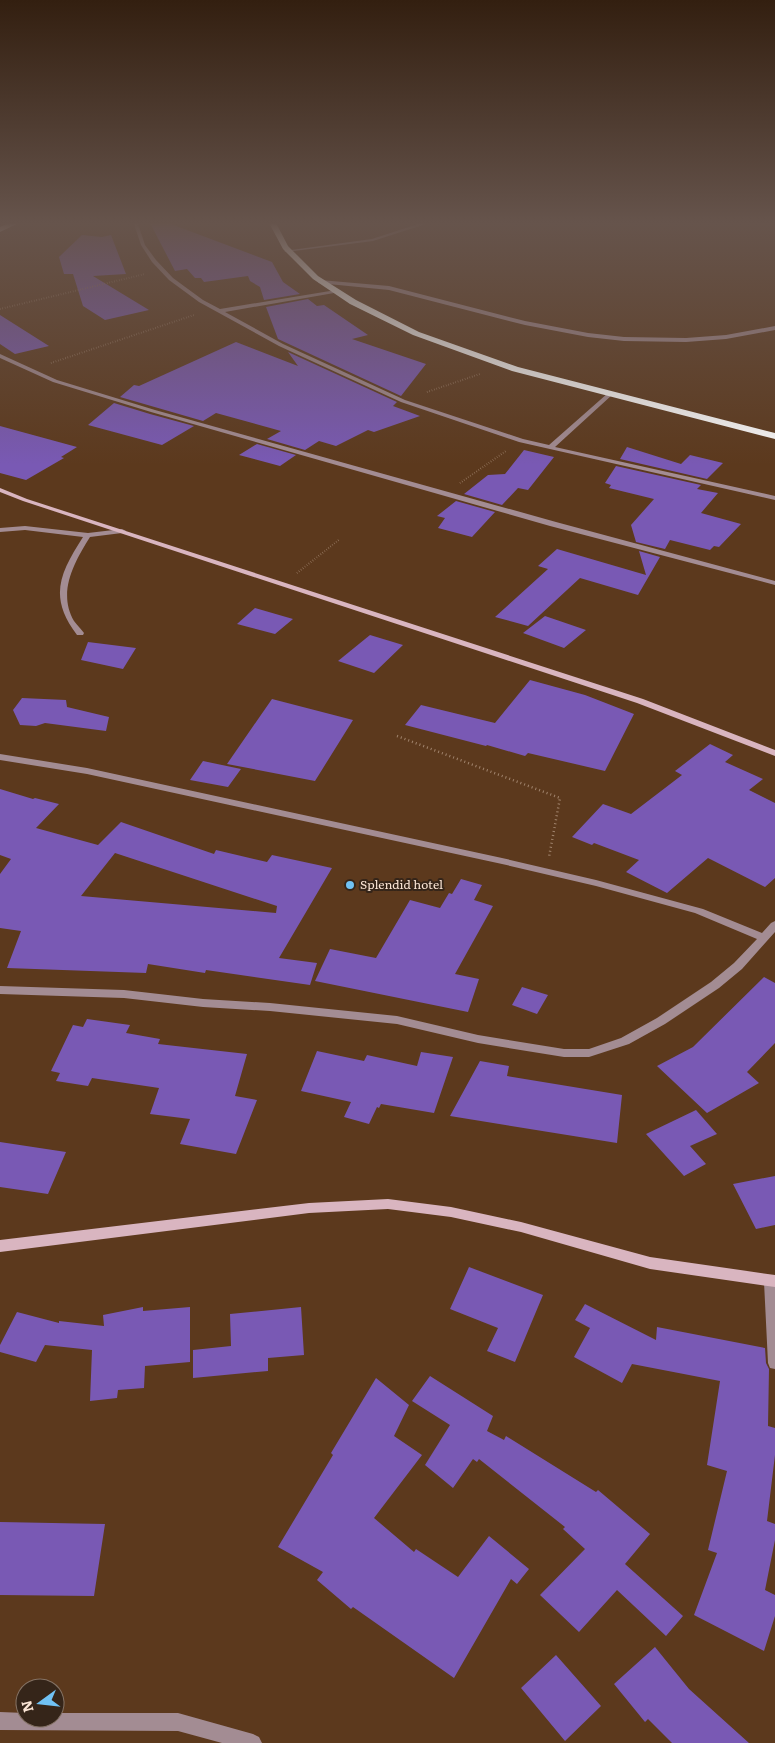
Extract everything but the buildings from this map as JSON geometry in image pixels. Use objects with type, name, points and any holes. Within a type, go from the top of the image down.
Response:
[{"type":"highway","points":[[353,302],[425,339],[502,366],[775,436]]},
{"type":"street","points":[[205,302],[301,356],[403,401],[521,441],[775,498]]},
{"type":"street","points":[[217,310],[264,302]]},
{"type":"street","points":[[445,302],[525,323],[580,334],[624,339],[686,340],[726,337],[775,328]]},
{"type":"street","points":[[0,356],[32,372],[81,390],[446,494],[775,583]]},
{"type":"street","points":[[550,448],[610,394]]},
{"type":"street","points":[[0,490],[640,701],[775,752]]},
{"type":"street","points":[[0,530],[25,528],[88,535],[122,531]]},
{"type":"street","points":[[80,633],[70,623],[64,609],[64,587],[67,571],[88,535]]},
{"type":"street","points":[[0,757],[87,771],[596,883],[699,912],[762,937]]},
{"type":"street","points":[[0,990],[124,994],[203,1003],[270,1006],[397,1020],[478,1039],[564,1053],[589,1053],[625,1041],[661,1021],[715,985],[738,966],[762,937],[775,926]]},
{"type":"street","points":[[0,1246],[309,1208],[388,1204],[451,1212],[521,1227],[650,1263],[773,1281],[775,1363]]},
{"type":"street","points":[[0,1720],[178,1722],[253,1743]]},
{"type":"path","points":[[0,309],[28,302]]},
{"type":"path","points":[[51,363],[217,310]]},
{"type":"path","points":[[403,401],[502,366]]},
{"type":"path","points":[[446,494],[521,441]]},
{"type":"path","points":[[283,584],[340,539]]},
{"type":"path","points":[[397,736],[560,798],[548,864]]},
{"type":"place","name":"Splendid hotel","points":[[350,885]]}]
